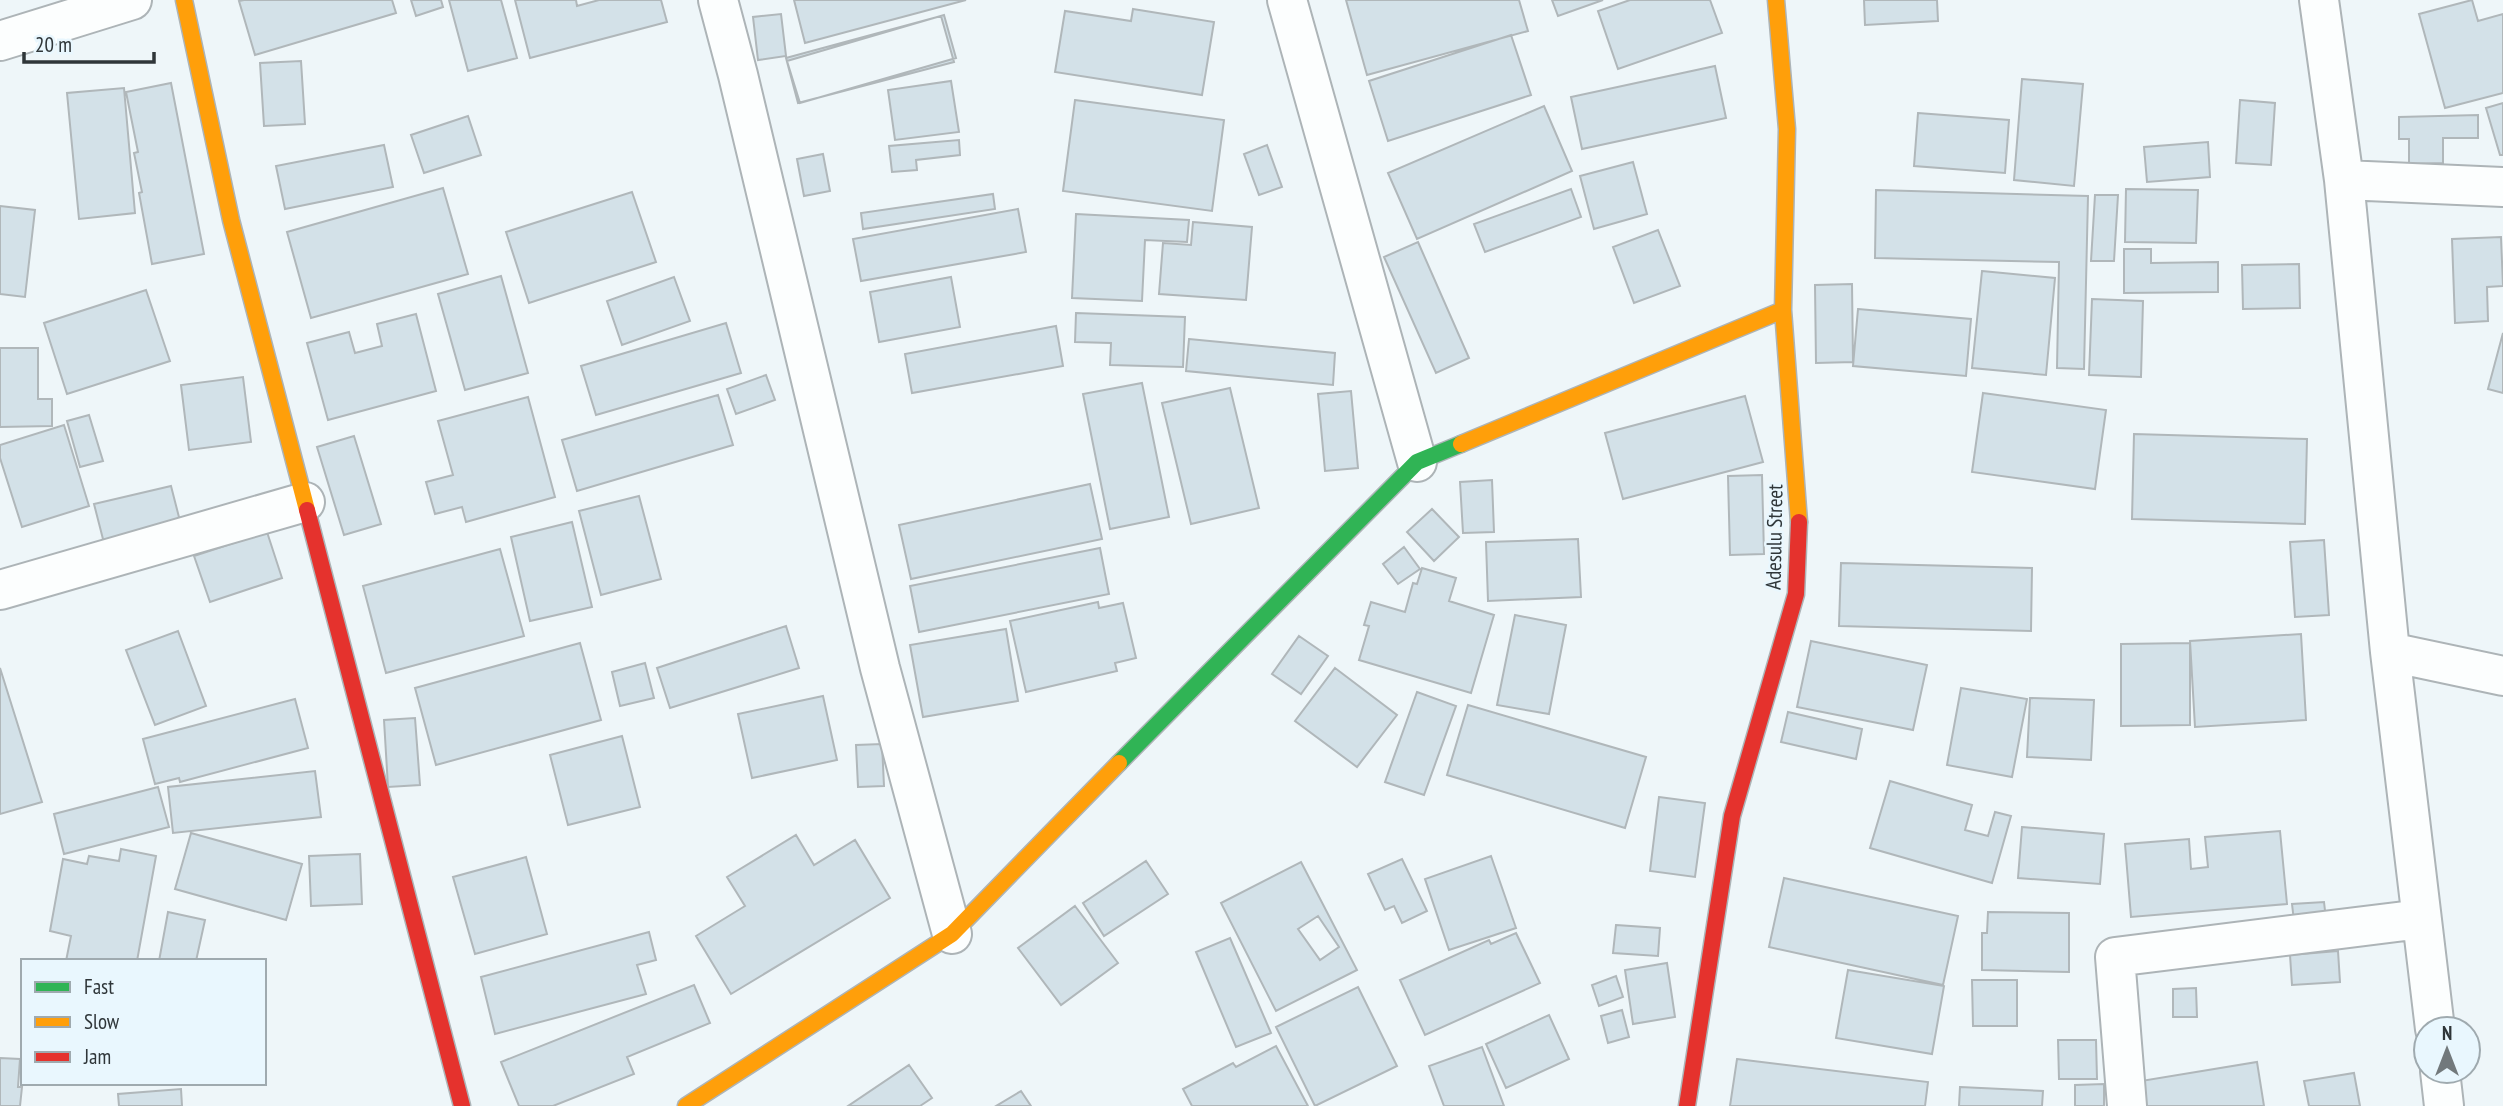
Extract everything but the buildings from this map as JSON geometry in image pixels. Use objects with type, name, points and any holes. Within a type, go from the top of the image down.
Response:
[{"type":"street","points":[[0,41],[132,0]]},
{"type":"street","points":[[184,0],[231,220],[462,1106]]},
{"type":"street","points":[[719,0],[880,668],[952,934]]},
{"type":"street","points":[[1287,0],[1418,462]]},
{"type":"street","name":"Adesulu Street","points":[[1687,1106],[1732,816],[1797,594],[1799,520],[1783,310],[1787,129],[1776,0]]},
{"type":"street","points":[[2319,0],[2344,180],[2390,652],[2433,1015]]},
{"type":"street","points":[[2344,180],[2503,187]]},
{"type":"street","points":[[687,1106],[952,934],[1249,629],[1418,462],[1783,310]]},
{"type":"street","points":[[0,590],[304,502]]},
{"type":"street","points":[[2390,652],[2503,676]]},
{"type":"street","points":[[2127,1106],[2115,957],[2421,919]]},
{"type":"street","points":[[2442,1085],[2444,1106]]},
{"type":"traffic: fast","points":[[1119,763],[1417,462],[1461,444]]},
{"type":"traffic: slow","points":[[184,0],[231,220],[307,510]]},
{"type":"traffic: slow","points":[[1776,0],[1787,129],[1783,310],[1799,522]]},
{"type":"traffic: slow","points":[[1461,444],[1783,310]]},
{"type":"traffic: slow","points":[[686,1106],[952,934],[1119,763]]},
{"type":"traffic: jam","points":[[307,510],[462,1106]]},
{"type":"traffic: jam","points":[[1687,1106],[1732,816],[1796,594],[1799,522]]}]
